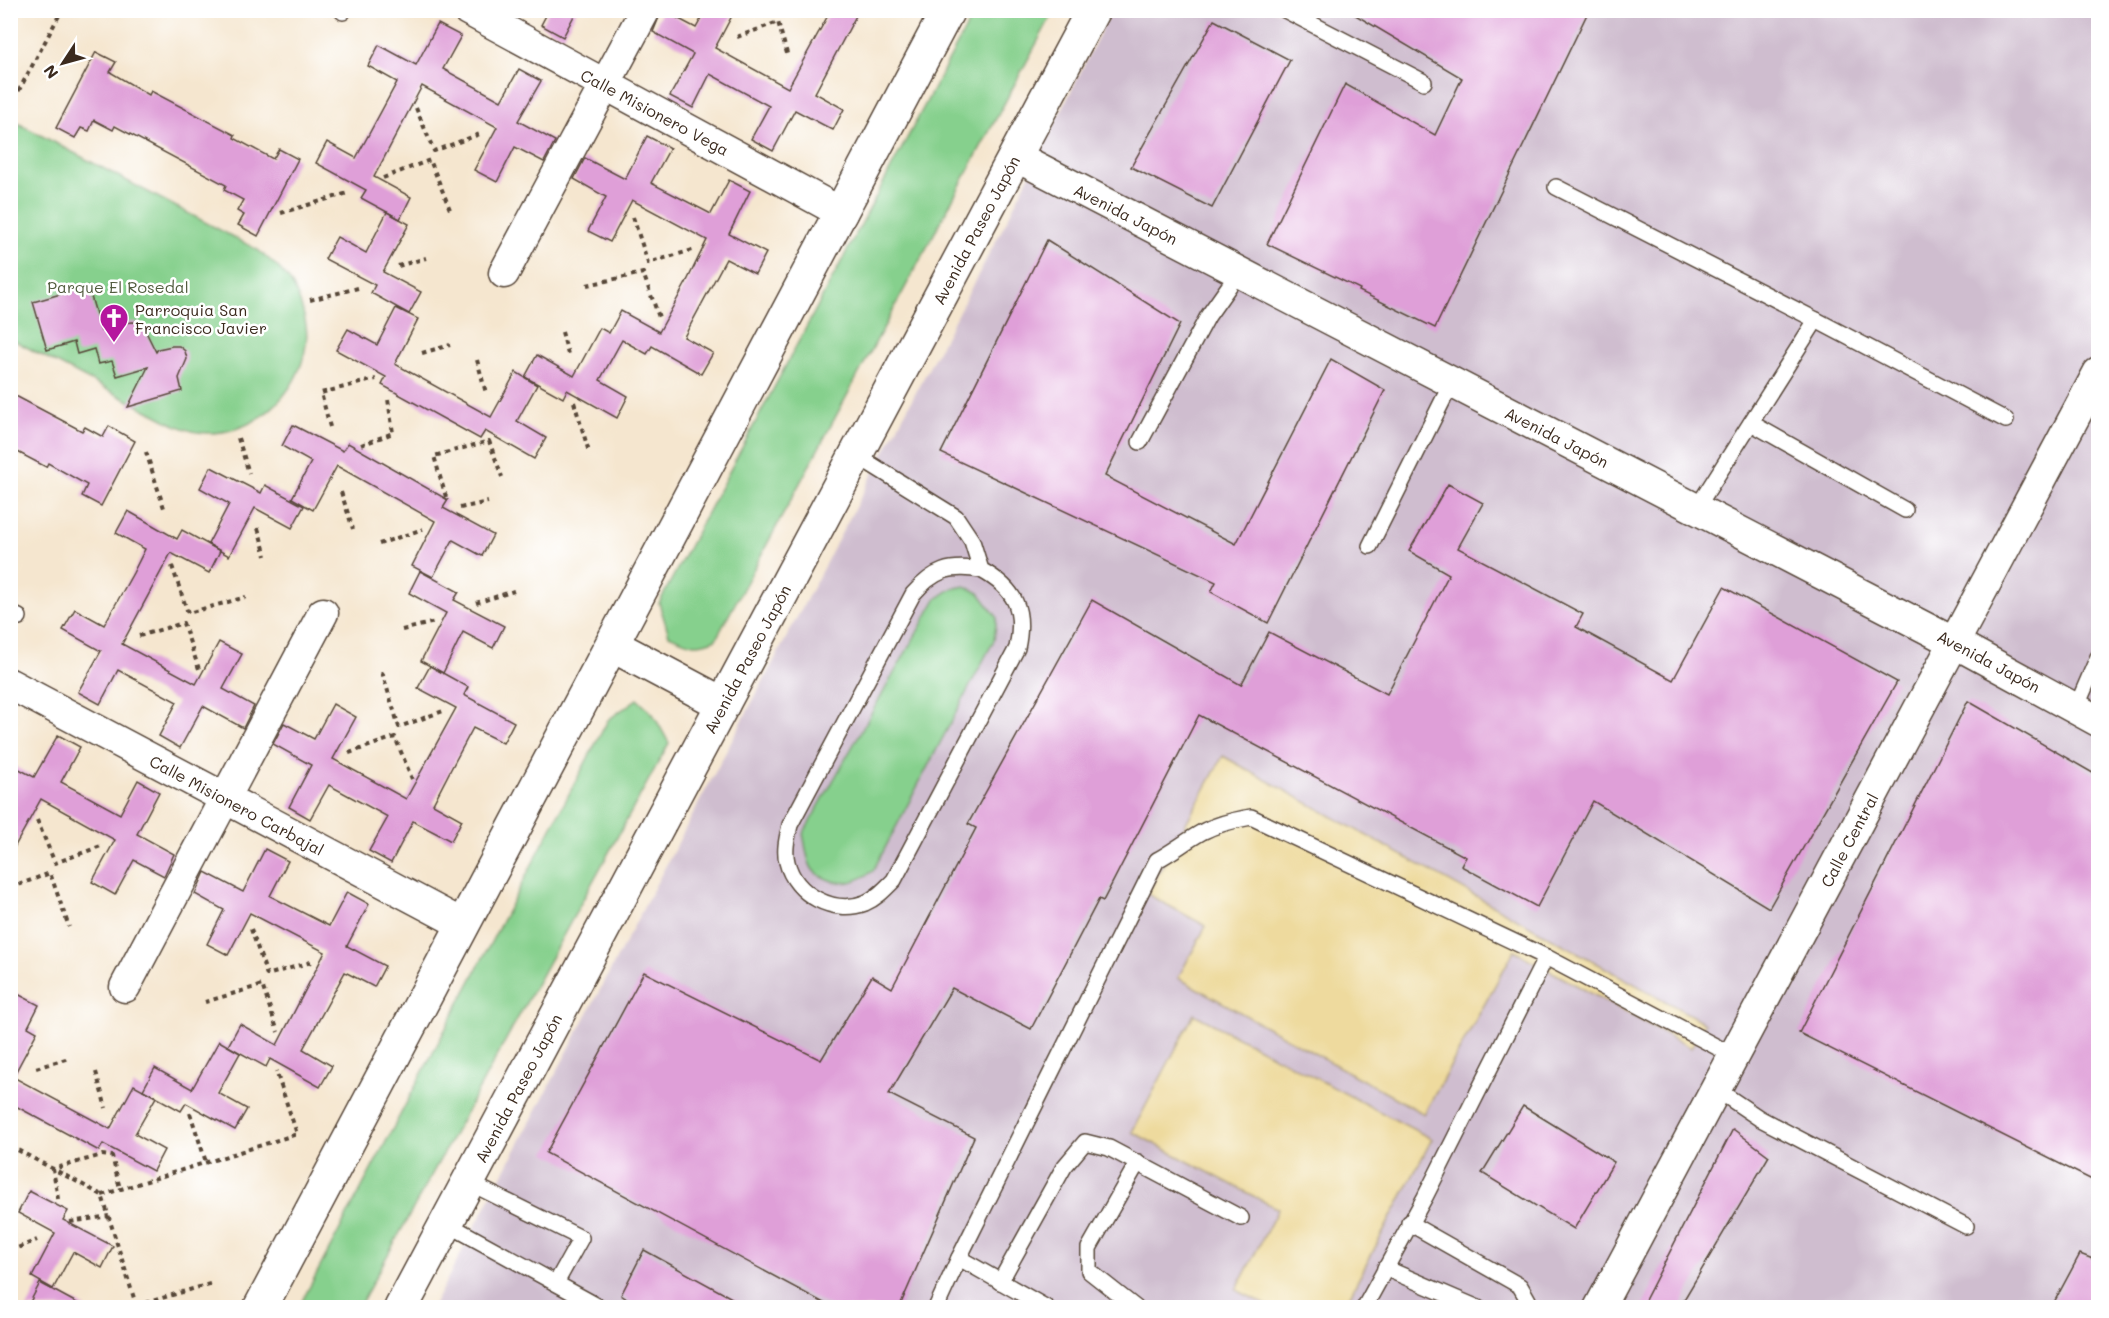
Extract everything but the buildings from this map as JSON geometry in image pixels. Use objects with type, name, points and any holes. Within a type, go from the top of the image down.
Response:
[{"type":"main road","points":[[260,1308],[948,10]]},
{"type":"main road","name":"Avenida Paseo Japón","points":[[401,1308],[1093,10]]},
{"type":"main road","points":[[612,645],[723,704]]},
{"type":"street","name":"Calle Misionero Vega","points":[[468,10],[842,213]]},
{"type":"street","points":[[504,273],[645,10]]},
{"type":"street","name":"Avenida Japón","points":[[1015,156],[1955,643],[2087,715]]},
{"type":"street","name":"Calle Central","points":[[1599,1308],[2098,373]]},
{"type":"street","points":[[124,987],[323,613]]},
{"type":"street","name":"Calle Misionero Carbajal","points":[[10,684],[464,925]]},
{"type":"lane","points":[[1285,10],[1424,82]]},
{"type":"lane","points":[[1556,187],[2006,420]]},
{"type":"lane","points":[[1140,442],[1208,316],[1239,272]]},
{"type":"lane","points":[[1696,509],[1816,320]]},
{"type":"lane","points":[[1370,546],[1452,382]]},
{"type":"lane","points":[[1751,423],[1905,510]]},
{"type":"lane","points":[[856,455],[956,517],[972,541],[981,570],[998,579],[1011,593],[1019,611],[1020,632],[1017,648],[894,880],[881,894],[865,903],[846,907],[826,904],[809,895],[796,881],[787,864],[786,844],[790,825],[913,594],[926,580],[942,570],[962,567],[981,570]]},
{"type":"lane","points":[[2087,715],[2098,657]]},
{"type":"lane","points":[[936,1308],[1157,860],[1224,822],[1251,817],[1546,957],[1734,1056]]},
{"type":"lane","points":[[1364,1308],[1425,1197],[1546,957]]},
{"type":"lane","points":[[1716,1089],[1759,1118],[1966,1226]]},
{"type":"lane","points":[[1000,1282],[1064,1167],[1085,1142],[1109,1148],[1138,1162],[1241,1218]]},
{"type":"lane","points":[[1136,1308],[1089,1271],[1089,1248],[1138,1162]]},
{"type":"lane","points":[[468,1182],[581,1238],[556,1283]]},
{"type":"lane","points":[[446,1223],[601,1308]]},
{"type":"lane","points":[[1409,1223],[1520,1286],[1528,1300],[1524,1308]]},
{"type":"lane","points":[[959,1258],[1047,1308]]},
{"type":"lane","points":[[1384,1268],[1478,1308]]},
{"type":"path","points":[[10,107],[62,10]]},
{"type":"path","points":[[780,10],[781,14],[792,10]]},
{"type":"path","points":[[737,37],[778,22],[788,57]]},
{"type":"path","points":[[416,108],[434,150],[480,134]]},
{"type":"path","points":[[383,178],[430,160],[450,212]]},
{"type":"path","points":[[281,213],[348,194]]},
{"type":"path","points":[[633,217],[648,263],[693,250]]},
{"type":"path","points":[[398,266],[426,258]]},
{"type":"path","points":[[587,285],[644,273],[660,320]]},
{"type":"path","points":[[310,300],[362,287]]},
{"type":"path","points":[[562,332],[570,358]]},
{"type":"path","points":[[422,353],[450,345]]},
{"type":"path","points":[[477,360],[486,393]]},
{"type":"path","points":[[330,428],[321,393],[376,379]]},
{"type":"path","points":[[361,445],[393,433],[388,399]]},
{"type":"path","points":[[574,402],[589,452]]},
{"type":"path","points":[[238,438],[249,473]]},
{"type":"path","points":[[446,496],[434,456],[489,441],[502,477]]},
{"type":"path","points":[[146,452],[164,508]]},
{"type":"path","points":[[341,492],[353,529]]},
{"type":"path","points":[[460,508],[488,502]]},
{"type":"path","points":[[258,528],[266,556]]},
{"type":"path","points":[[379,544],[423,529]]},
{"type":"path","points":[[172,566],[188,613],[246,597]]},
{"type":"path","points":[[476,603],[514,591]]},
{"type":"path","points":[[402,630],[435,622]]},
{"type":"path","points":[[139,636],[183,623],[199,669]]},
{"type":"path","points":[[382,672],[399,727],[446,710]]},
{"type":"path","points":[[349,753],[395,737],[412,779]]},
{"type":"path","points":[[37,820],[55,863],[100,846]]},
{"type":"path","points":[[10,888],[50,873],[69,927]]},
{"type":"path","points":[[251,929],[267,975],[311,962]]},
{"type":"path","points":[[205,1002],[262,985],[278,1032]]},
{"type":"path","points":[[36,1068],[69,1058]]},
{"type":"path","points":[[102,1195],[297,1134],[276,1071]]},
{"type":"path","points":[[96,1072],[106,1108]]},
{"type":"path","points":[[190,1113],[206,1162]]},
{"type":"path","points":[[10,1146],[102,1195],[136,1306]]},
{"type":"path","points":[[53,1169],[102,1155],[112,1156],[120,1189]]},
{"type":"path","points":[[53,1169],[58,1199]]},
{"type":"path","points":[[70,1222],[109,1216]]},
{"type":"path","points":[[10,1251],[37,1240]]},
{"type":"path","points":[[128,1308],[213,1283]]},
{"type":"shaded area","points":[[1111,11],[2098,11],[2098,1307],[432,1308],[1006,222]]},
{"type":"green space","points":[[975,11],[1054,11],[716,639],[692,644],[669,635],[659,603]]},
{"type":"green space","name":"Parque El Rosedal","points":[[10,119],[258,250],[283,273],[292,284],[300,303],[307,337],[302,363],[294,380],[270,410],[236,429],[217,433],[190,431],[11,339]]},
{"type":"green space","points":[[965,586],[979,593],[997,617],[994,640],[873,871],[861,878],[844,883],[825,878],[816,873],[811,866],[803,834],[936,599],[951,589]]},
{"type":"green space","points":[[637,699],[653,714],[669,743],[359,1307],[299,1307],[608,720]]},
{"type":"sand","points":[[1223,756],[1705,1023],[1691,1048],[1514,951],[1424,1114],[1178,978],[1206,926],[1147,894]]},
{"type":"sand","points":[[1194,1014],[1432,1139],[1344,1307],[1270,1307],[1236,1290],[1278,1209],[1132,1132]]},
{"type":"place","name":"Parroquia San Francisco Javier","points":[[114,344]]}]
